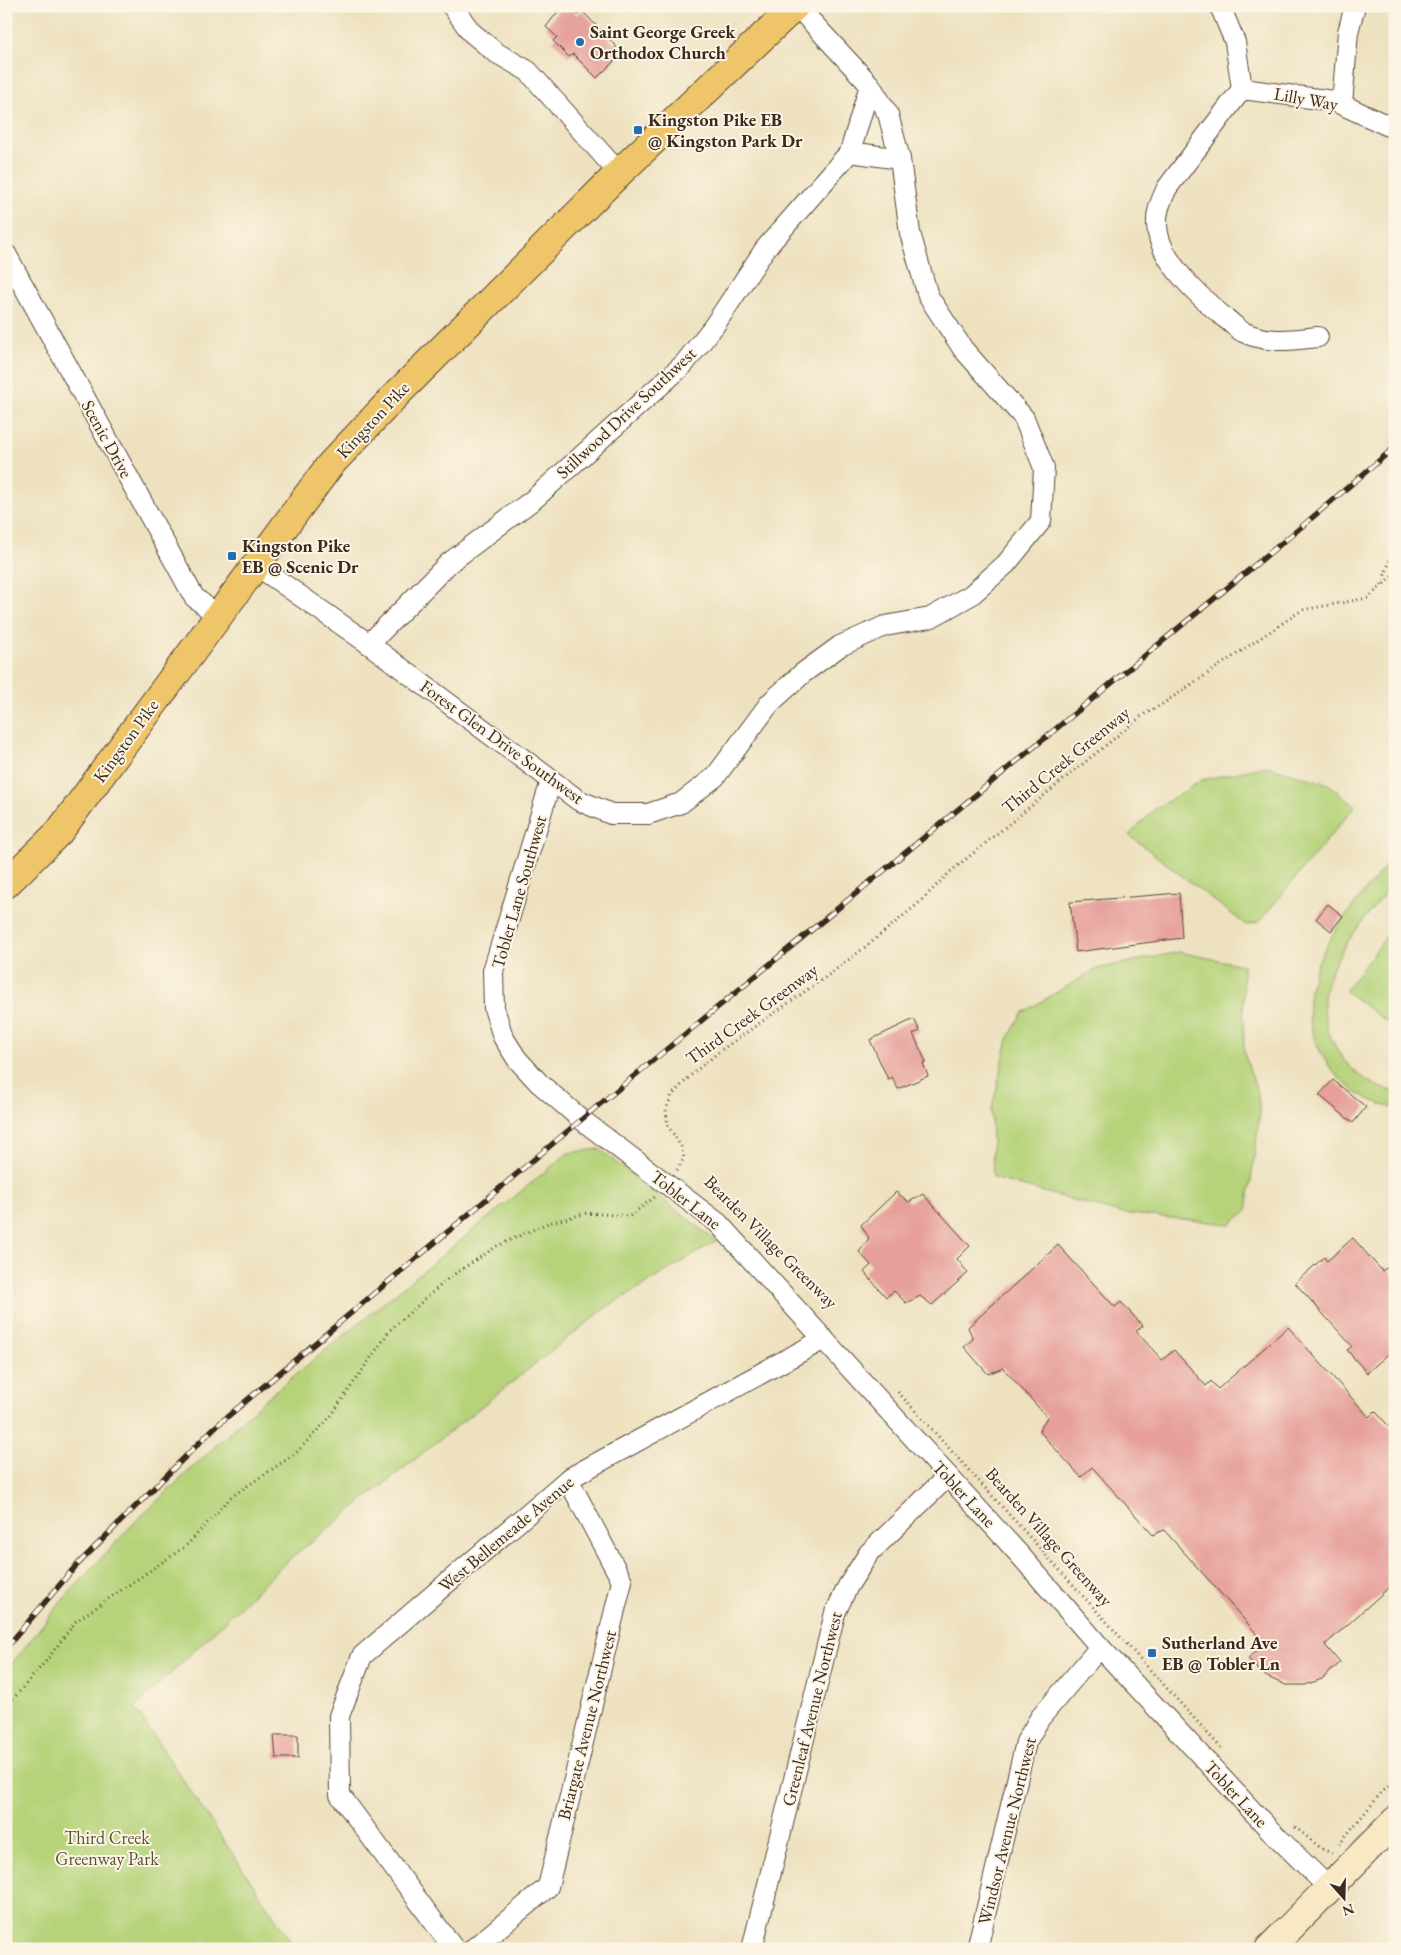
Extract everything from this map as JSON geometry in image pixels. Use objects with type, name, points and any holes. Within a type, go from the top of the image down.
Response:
[{"type":"main road","name":"Kingston Pike","points":[[6,884],[59,832],[330,466],[396,394],[619,173],[796,6]]},
{"type":"street","points":[[452,6],[471,32],[495,52],[528,71],[619,173]]},
{"type":"street","name":"Forest Glen Drive Southwest","points":[[256,565],[369,644],[578,800],[611,814],[648,814],[680,803],[715,777],[770,703],[803,673],[840,646],[886,626],[930,618],[971,595],[1006,564],[1041,521],[1044,468],[1024,418],[963,348],[928,296],[910,233],[900,160],[888,114],[870,85],[796,6]]},
{"type":"street","points":[[1220,6],[1236,42],[1242,89],[1167,188],[1158,206],[1156,226],[1160,242],[1176,270],[1208,304],[1242,332],[1276,342],[1318,337]]},
{"type":"street","points":[[1342,104],[1348,32],[1355,6]]},
{"type":"street","name":"Stillwood Drive Southwest","points":[[369,644],[449,563],[534,499],[684,364],[714,326],[765,249],[850,152],[870,85]]},
{"type":"street","name":"Lilly Way","points":[[1242,89],[1334,101],[1395,129]]},
{"type":"street","points":[[850,152],[900,160]]},
{"type":"street","name":"Scenic Drive","points":[[6,254],[194,597],[218,616]]},
{"type":"street","name":"Tobler Lane Southwest","points":[[551,781],[494,971],[494,1008],[503,1038],[517,1059],[539,1084],[582,1120]]},
{"type":"street","name":"Tobler Lane","points":[[582,1120],[672,1177],[718,1223],[1019,1554],[1100,1647],[1263,1823],[1329,1888]]},
{"type":"street","name":"West Bellemeade Avenue","points":[[454,1949],[340,1796],[339,1716],[362,1656],[568,1479],[824,1340]]},
{"type":"street","name":"Greenleaf Avenue Northwest","points":[[752,1949],[835,1613],[848,1586],[869,1553],[948,1476]]},
{"type":"street","name":"Briargate Avenue Northwest","points":[[473,1949],[548,1887],[622,1581],[568,1479]]},
{"type":"street","name":"Windsor Avenue Northwest","points":[[977,1949],[1026,1742],[1040,1718],[1100,1647]]},
{"type":"street","points":[[1269,1949],[1395,1821]]},
{"type":"path","points":[[1382,586],[1395,546]]},
{"type":"path","name":"Third Creek Greenway","points":[[672,1177],[684,1158],[680,1146],[668,1126],[666,1110],[672,1095],[720,1051],[868,945],[920,902],[950,872],[1143,715],[1164,703],[1302,610],[1368,598],[1395,572]]},
{"type":"path","name":"Bearden Village Greenway","points":[[672,1177],[685,1176]]},
{"type":"path","points":[[6,1707],[46,1661],[76,1621],[186,1546],[231,1497],[296,1453],[330,1417],[390,1330],[450,1277],[497,1246],[548,1223],[587,1213],[630,1216],[653,1200],[672,1177]]},
{"type":"path","name":"Bearden Village Greenway","points":[[892,1387],[905,1398],[1227,1755]]},
{"type":"path","points":[[1291,1824],[1331,1854],[1382,1792],[1395,1781]]},
{"type":"green space","points":[[1267,766],[1328,784],[1355,806],[1259,922],[1246,925],[1129,835],[1155,809],[1202,780]]},
{"type":"green space","points":[[1395,854],[1396,871],[1394,880],[1339,956],[1330,973],[1325,990],[1324,1008],[1327,1027],[1341,1056],[1361,1076],[1377,1086],[1395,1092],[1395,1108],[1366,1098],[1348,1086],[1333,1071],[1327,1063],[1313,1033],[1309,1005],[1313,977],[1324,951],[1357,901]]},
{"type":"green space","points":[[1395,925],[1395,1028],[1345,991]]},
{"type":"green space","points":[[1179,952],[1243,965],[1244,1052],[1258,1095],[1260,1112],[1247,1211],[1230,1224],[1120,1213],[993,1178],[991,1112],[1008,1039],[1022,1013],[1096,969]]},
{"type":"green space","name":"Third Creek Greenway Park","points":[[599,1149],[716,1241],[604,1309],[287,1561],[135,1708],[296,1949],[6,1949],[6,1671],[60,1603],[132,1525],[263,1401],[568,1153]]},
{"type":"building","name":"Saint George Greek Orthodox Church","points":[[566,6],[578,15],[582,11],[617,47],[613,50],[619,56],[597,78],[573,54],[569,57],[553,41],[557,37],[546,27],[559,10]]},
{"type":"building","points":[[1179,893],[1182,938],[1076,952],[1070,902]]},
{"type":"building","points":[[1328,904],[1343,916],[1331,931],[1316,919]]},
{"type":"building","points":[[914,1019],[920,1031],[913,1034],[926,1062],[923,1063],[928,1076],[898,1089],[892,1077],[888,1079],[870,1040]]},
{"type":"building","points":[[1333,1080],[1366,1107],[1353,1123],[1319,1095]]},
{"type":"building","points":[[896,1192],[909,1202],[923,1194],[970,1246],[957,1259],[968,1273],[932,1305],[920,1296],[906,1303],[894,1291],[886,1297],[864,1272],[871,1265],[859,1252],[869,1238],[861,1225]]},
{"type":"building","points":[[1353,1238],[1382,1271],[1386,1268],[1395,1278],[1395,1348],[1367,1373],[1347,1350],[1352,1346],[1295,1283],[1324,1257],[1327,1261]]},
{"type":"building","points":[[1058,1245],[1115,1307],[1121,1302],[1143,1326],[1136,1331],[1162,1360],[1174,1350],[1206,1386],[1211,1381],[1218,1389],[1288,1327],[1369,1417],[1375,1411],[1395,1433],[1395,1582],[1325,1645],[1340,1663],[1322,1679],[1305,1685],[1286,1685],[1267,1677],[1257,1669],[1248,1658],[1265,1643],[1164,1530],[1153,1535],[1092,1467],[1081,1477],[1039,1431],[1047,1417],[1003,1368],[988,1374],[964,1347],[973,1339],[968,1327]]},
{"type":"building","points":[[274,1735],[298,1735],[298,1758],[276,1758]]},
{"type":"railway","points":[[6,1648],[75,1567],[214,1428],[594,1109],[1300,528],[1395,447]]},
{"type":"place","name":"Saint George Greek Orthodox Church","points":[[580,42]]},
{"type":"place","name":"Kingston Pike EB @ Kingston Park Dr","points":[[638,130]]},
{"type":"place","name":"Kingston Pike EB @ Scenic Dr","points":[[232,556]]},
{"type":"place","name":"Sutherland Ave EB @ Tobler Ln","points":[[1152,1653]]}]
